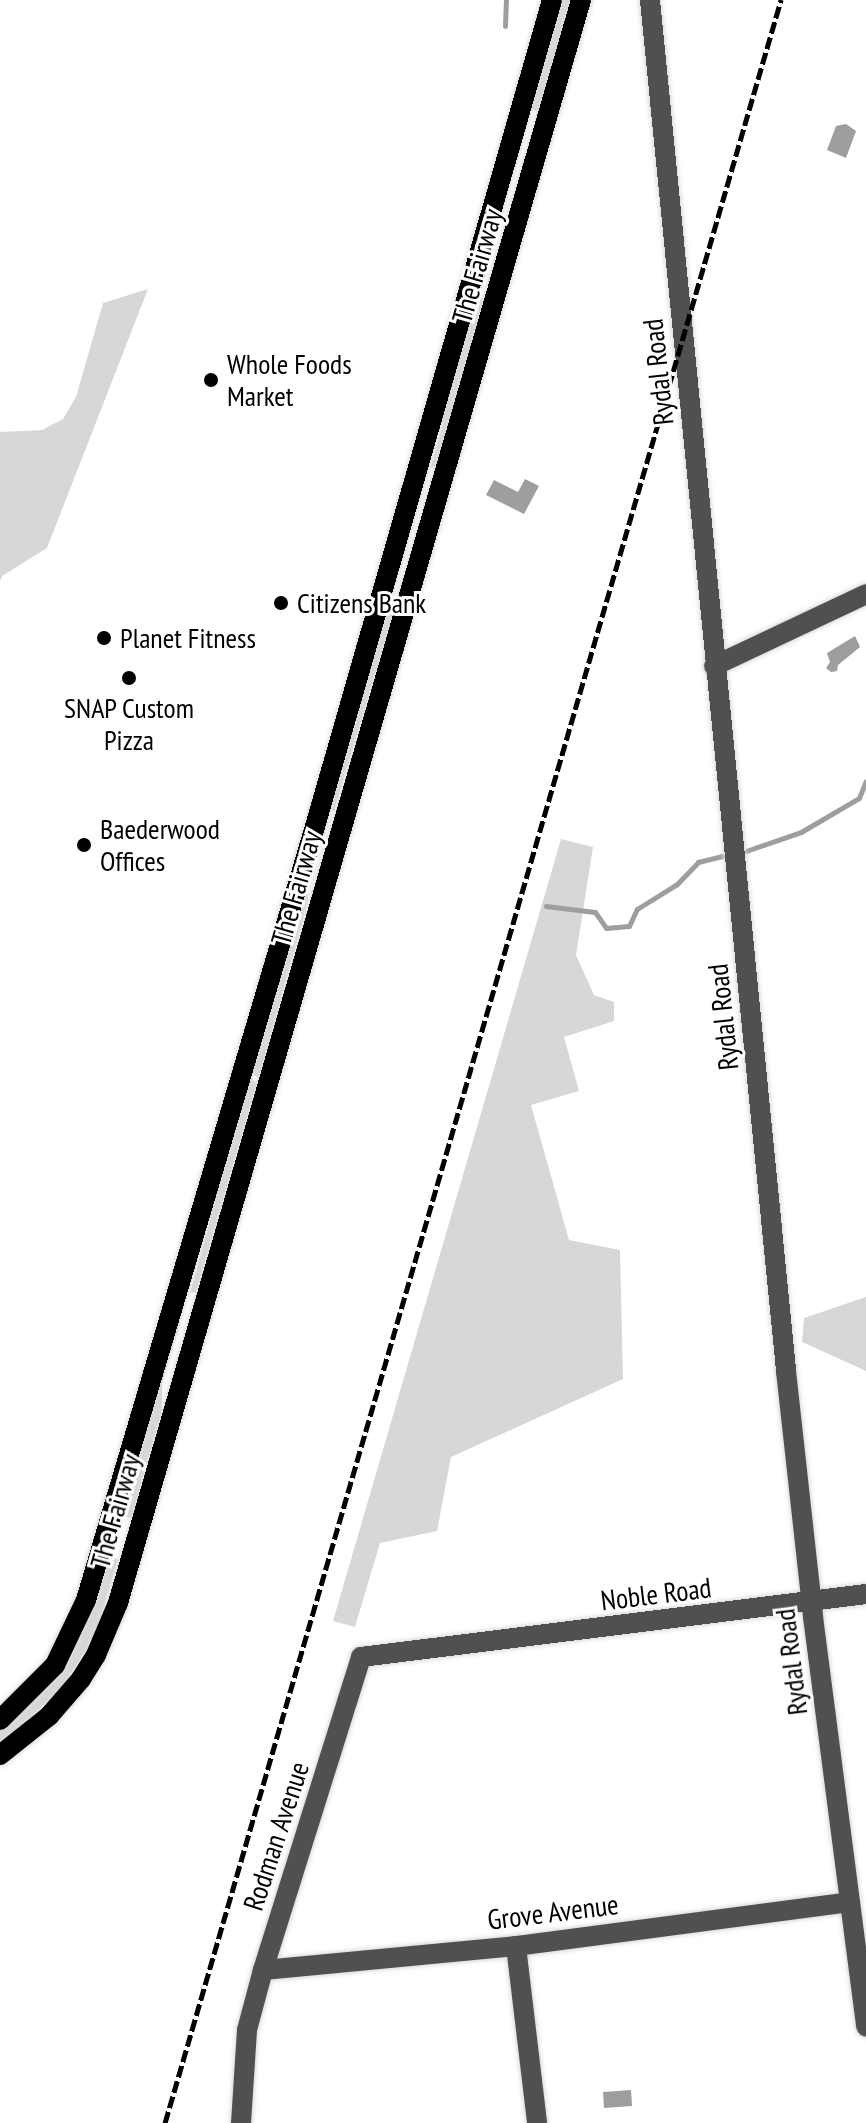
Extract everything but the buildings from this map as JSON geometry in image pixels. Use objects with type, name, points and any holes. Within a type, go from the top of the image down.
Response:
[{"type":"main road","name":"The Fairway","points":[[0,1720],[38,1686],[66,1648],[82,1611],[552,0]]},
{"type":"main road","name":"The Fairway","points":[[0,1755],[49,1716],[96,1655],[118,1603],[581,0]]},
{"type":"main road","points":[[516,127],[544,135]]},
{"type":"main road","points":[[105,1535],[135,1544]]},
{"type":"street","name":"Rydal Road","points":[[650,0],[714,666],[812,1603],[866,2027]]},
{"type":"street","points":[[714,666],[866,594]]},
{"type":"street","name":"Noble Road","points":[[452,1647],[866,1594]]},
{"type":"street","name":"Rodman Avenue","points":[[241,2123],[247,2030],[361,1657],[452,1647]]},
{"type":"street","name":"Grove Avenue","points":[[263,1970],[516,1946],[849,1902]]},
{"type":"street","points":[[516,1946],[537,2123]]},
{"type":"shaded area","points":[[558,0],[573,0],[541,109],[536,111],[529,109]]},
{"type":"shaded area","points":[[846,124],[856,131],[846,158],[827,150],[836,126]]},
{"type":"shaded area","points":[[486,248],[493,251],[481,291],[483,311],[437,467],[430,468],[443,425],[440,406]]},
{"type":"shaded area","points":[[148,289],[47,548],[2,576],[0,581],[0,432],[42,430],[63,419],[76,397],[103,303]]},
{"type":"shaded area","points":[[525,479],[539,486],[524,514],[486,495],[494,480],[518,492]]},
{"type":"shaded area","points":[[382,610],[393,614],[334,811],[330,808]]},
{"type":"shaded area","points":[[855,636],[860,647],[838,665],[837,671],[831,672],[826,668],[830,662],[827,653]]},
{"type":"shaded area","points":[[561,839],[593,847],[576,955],[594,995],[614,1002],[614,1021],[564,1037],[579,1091],[531,1105],[569,1240],[620,1250],[623,1379],[451,1457],[437,1531],[380,1543],[355,1627],[333,1621]]},
{"type":"shaded area","points":[[308,883],[308,900],[259,1078],[250,1072]]},
{"type":"shaded area","points":[[249,1076],[257,1083],[196,1292],[190,1293],[210,1221],[210,1196]]},
{"type":"shaded area","points":[[866,1297],[866,1371],[802,1342],[804,1318]]},
{"type":"shaded area","points":[[174,1321],[180,1323],[162,1383],[162,1410],[131,1518],[125,1517],[135,1479],[133,1460]]},
{"type":"shaded area","points":[[113,1555],[118,1560],[98,1625],[85,1652],[58,1693],[0,1743],[0,1728],[24,1710],[108,1556]]},
{"type":"shaded area","points":[[631,2090],[632,2106],[604,2108],[603,2092]]},
{"type":"waterway","points":[[505,26],[506,0]]},
{"type":"waterway","points":[[746,851],[801,832],[859,798],[866,781]]},
{"type":"waterway","points":[[546,906],[595,912],[606,928],[629,926],[637,909],[677,884],[698,862],[722,856]]},
{"type":"railway","points":[[165,2123],[781,0]]},
{"type":"place","name":"Whole Foods Market","points":[[211,380]]},
{"type":"place","name":"Citizens Bank","points":[[281,603]]},
{"type":"place","name":"Planet Fitness","points":[[104,638]]},
{"type":"place","name":"SNAP Custom Pizza","points":[[129,678]]},
{"type":"place","name":"Baederwood Offices","points":[[84,845]]}]
